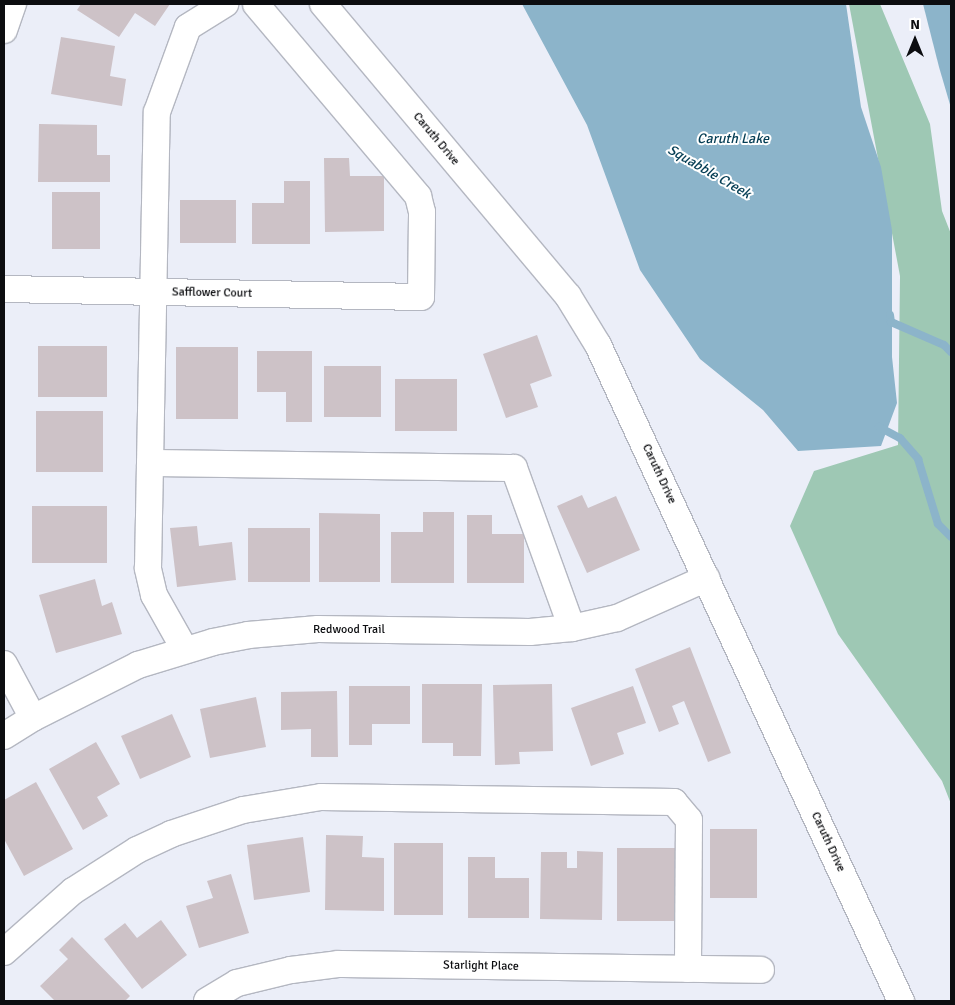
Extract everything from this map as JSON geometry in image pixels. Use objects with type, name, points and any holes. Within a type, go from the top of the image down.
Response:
[{"type":"street","points":[[4,30],[12,4]]},
{"type":"street","points":[[185,650],[150,582],[152,292],[156,112],[188,27],[225,4]]},
{"type":"street","name":"Safflower Court","points":[[4,289],[421,297],[422,212],[418,196],[256,4]]},
{"type":"street","name":"Caruth Drive","points":[[323,4],[568,296],[598,345],[901,1001]]},
{"type":"street","points":[[150,463],[514,468],[572,628]]},
{"type":"street","name":"Redwood Trail","points":[[4,736],[33,718],[138,665],[185,650],[248,635],[318,629],[530,632],[572,628],[617,618],[707,578]]},
{"type":"street","points":[[4,664],[33,718]]},
{"type":"street","points":[[4,952],[73,891],[137,850],[171,834],[243,810],[321,797],[674,802],[688,820],[688,969]]},
{"type":"street","name":"Starlight Place","points":[[207,1001],[237,983],[291,970],[338,964],[761,970]]},
{"type":"green space","points":[[849,4],[880,4],[930,124],[942,211],[951,234],[951,804],[942,781],[838,634],[790,526],[814,471],[898,445],[900,276]]},
{"type":"water","name":"Caruth Lake","points":[[522,4],[846,4],[861,107],[881,167],[892,230],[892,357],[897,403],[881,446],[798,451],[763,410],[700,359],[640,270],[587,125]]},
{"type":"water","points":[[923,4],[951,4],[951,108],[939,67]]},
{"type":"building","points":[[81,4],[170,4],[155,26],[135,13],[119,37],[77,10]]},
{"type":"building","points":[[61,37],[115,46],[110,76],[126,79],[122,106],[51,94]]},
{"type":"building","points":[[39,124],[97,125],[97,155],[110,155],[110,182],[38,182]]},
{"type":"building","points":[[324,158],[349,158],[350,176],[384,176],[384,231],[325,232]]},
{"type":"building","points":[[284,181],[310,181],[310,244],[252,244],[252,203],[284,203]]},
{"type":"building","points":[[52,192],[100,192],[100,249],[52,249]]},
{"type":"building","points":[[180,200],[236,200],[236,243],[180,243]]},
{"type":"building","points":[[537,335],[552,376],[530,384],[538,407],[506,418],[483,354]]},
{"type":"building","points":[[38,346],[107,346],[107,397],[38,397]]},
{"type":"building","points":[[176,347],[238,347],[238,419],[176,419]]},
{"type":"building","points":[[257,351],[312,351],[312,422],[286,422],[286,392],[257,392]]},
{"type":"building","points":[[324,366],[381,366],[381,417],[324,417]]},
{"type":"building","points":[[395,379],[457,379],[457,431],[395,431]]},
{"type":"building","points":[[36,411],[103,411],[103,472],[36,472]]},
{"type":"building","points":[[582,495],[588,508],[616,496],[640,550],[587,573],[557,506]]},
{"type":"building","points":[[32,506],[107,506],[107,563],[32,563]]},
{"type":"building","points":[[423,512],[454,512],[454,583],[391,583],[391,532],[423,532]]},
{"type":"building","points":[[319,513],[380,514],[380,582],[319,582]]},
{"type":"building","points":[[467,515],[492,515],[492,534],[524,534],[524,583],[467,583]]},
{"type":"building","points":[[197,526],[199,546],[232,542],[236,580],[177,587],[170,528]]},
{"type":"building","points":[[248,528],[310,528],[310,582],[248,582]]},
{"type":"building","points":[[95,579],[102,606],[112,602],[122,634],[56,653],[39,595]]},
{"type":"building","points":[[690,647],[731,753],[708,762],[684,701],[672,706],[679,724],[659,732],[635,669]]},
{"type":"building","points":[[422,684],[482,684],[481,756],[453,756],[453,743],[422,743]]},
{"type":"building","points":[[552,684],[553,751],[519,752],[520,764],[495,765],[493,685]]},
{"type":"building","points":[[349,686],[410,686],[410,724],[372,724],[372,745],[349,745]]},
{"type":"building","points":[[633,686],[646,723],[617,733],[624,754],[591,766],[571,708]]},
{"type":"building","points":[[337,691],[338,757],[311,757],[311,729],[281,730],[281,692]]},
{"type":"building","points":[[256,697],[266,747],[210,758],[200,709]]},
{"type":"building","points":[[172,714],[191,757],[140,779],[121,736]]},
{"type":"building","points":[[96,742],[120,784],[97,797],[108,816],[83,830],[49,769]]},
{"type":"building","points":[[36,782],[73,849],[24,876],[4,839],[4,800]]},
{"type":"building","points":[[710,829],[757,829],[757,898],[710,898]]},
{"type":"building","points":[[326,835],[363,836],[362,857],[384,858],[384,911],[325,910]]},
{"type":"building","points":[[303,837],[310,892],[254,900],[247,845]]},
{"type":"building","points":[[394,843],[443,843],[443,915],[394,915]]},
{"type":"building","points":[[617,848],[677,848],[677,921],[617,921]]},
{"type":"building","points":[[577,851],[603,852],[602,920],[540,919],[541,852],[567,852],[567,868],[577,868]]},
{"type":"building","points":[[468,857],[495,857],[495,878],[529,878],[529,918],[468,918]]},
{"type":"building","points":[[231,874],[249,933],[199,948],[186,906],[213,898],[207,881]]},
{"type":"building","points":[[161,920],[187,955],[142,989],[104,939],[125,923],[137,938]]},
{"type":"building","points":[[72,937],[130,996],[125,1001],[55,1001],[40,986],[68,959],[59,950]]},
{"type":"waterway","name":"Squabble Creek","points":[[890,315],[891,322],[944,345],[951,352]]},
{"type":"waterway","points":[[879,427],[900,438],[918,459],[938,524],[951,537]]}]
